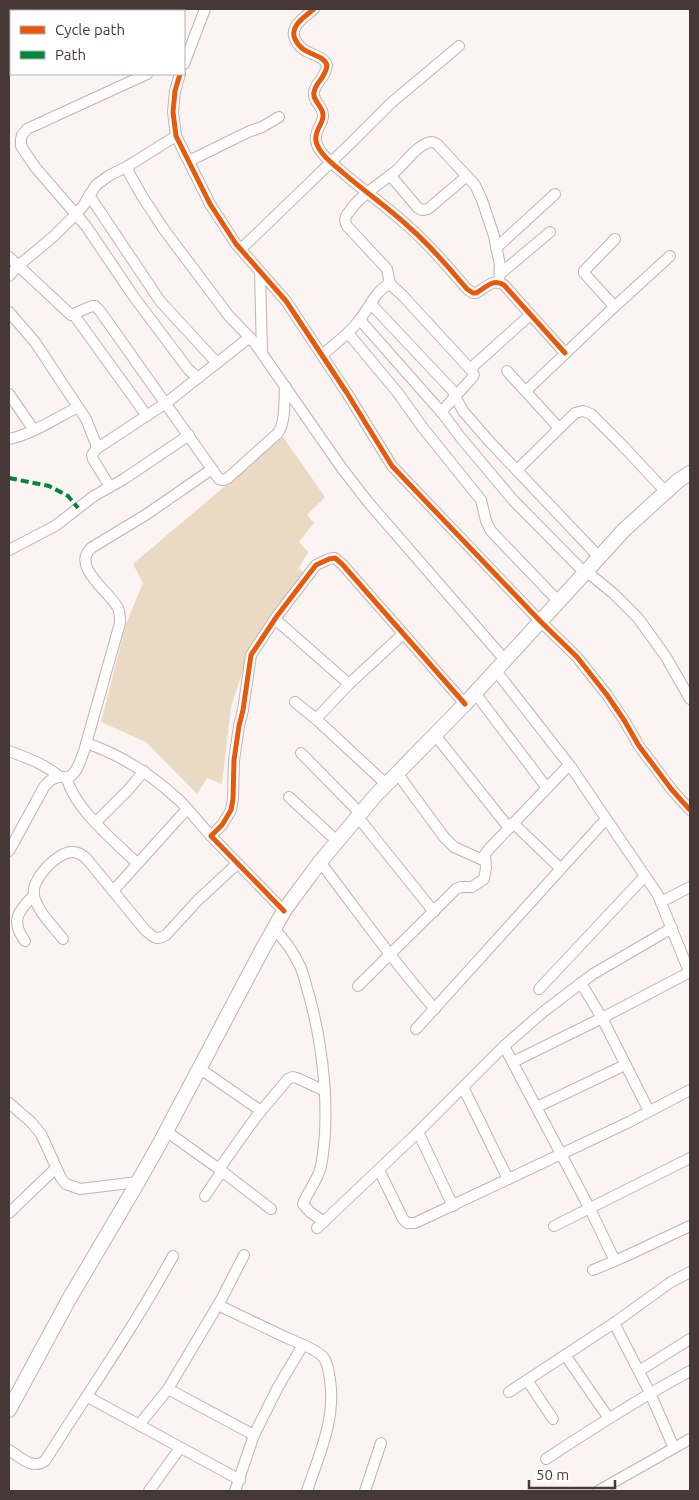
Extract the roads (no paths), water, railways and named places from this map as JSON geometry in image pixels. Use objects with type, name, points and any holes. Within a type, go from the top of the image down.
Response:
[{"type":"main road","points":[[9,1410],[68,1301],[138,1182],[284,911],[320,862],[386,784],[475,694],[558,601],[640,514],[679,480],[690,473]]},
{"type":"street","points":[[185,58],[205,9]]},
{"type":"street","points":[[314,9],[296,26],[293,35],[297,45],[303,50],[323,59],[327,65],[324,76],[317,83],[314,90],[314,96],[323,112],[324,118],[315,139],[331,163],[412,229],[467,289],[473,293],[479,292],[499,278],[550,232]]},
{"type":"street","points":[[241,249],[391,103],[459,46]]},
{"type":"street","points":[[145,75],[28,129],[22,134],[20,139],[21,146],[30,160],[77,213],[134,297],[188,370],[198,378]]},
{"type":"street","points":[[180,75],[175,91],[174,105],[176,136],[210,204],[241,249],[286,302],[347,393],[392,466],[540,621],[577,657],[624,720],[639,746],[672,790],[690,810]]},
{"type":"street","points":[[189,161],[262,127],[279,117]]},
{"type":"street","points":[[9,276],[77,213],[96,185],[176,136]]},
{"type":"street","points":[[441,412],[474,374],[390,284],[387,269],[345,222],[348,213],[357,202],[428,142],[437,144],[475,186],[482,200],[494,236],[500,265],[499,278],[565,353]]},
{"type":"street","points":[[128,166],[129,173],[142,196],[165,231],[229,316],[250,337],[341,467],[368,502],[505,660]]},
{"type":"street","points":[[390,175],[418,208],[422,210],[428,209],[466,176]]},
{"type":"street","points":[[496,248],[555,194]]},
{"type":"street","points":[[89,195],[160,301],[217,363]]},
{"type":"street","points":[[614,306],[584,274],[584,271],[615,239]]},
{"type":"street","points":[[526,391],[614,306],[670,256]]},
{"type":"street","points":[[9,257],[68,313],[74,315],[146,416]]},
{"type":"street","points":[[260,272],[262,354]]},
{"type":"street","points":[[322,355],[348,333],[360,320],[382,289],[390,284]]},
{"type":"street","points":[[371,304],[444,381],[456,396],[463,411],[516,470],[599,557]]},
{"type":"street","points":[[74,315],[86,307],[95,306],[219,479],[224,480],[228,478],[278,433],[283,418],[285,386]]},
{"type":"street","points":[[9,312],[34,342],[86,419],[94,436],[96,449]]},
{"type":"street","points":[[470,369],[530,315]]},
{"type":"street","points":[[360,320],[441,412],[512,500],[585,572],[614,594],[638,618],[666,657],[690,699]]},
{"type":"street","points":[[348,333],[398,393],[423,428],[481,500],[486,521],[491,531],[558,601]]},
{"type":"street","points":[[110,487],[93,459],[92,455],[96,449],[166,403],[250,337]]},
{"type":"street","points":[[507,371],[559,428]]},
{"type":"street","points":[[9,394],[34,430]]},
{"type":"street","points":[[9,439],[34,430],[78,407]]},
{"type":"street","points":[[516,470],[575,413],[583,411],[591,414],[666,492]]},
{"type":"street","points":[[9,550],[55,526],[94,496],[189,435]]},
{"type":"street","points":[[9,850],[13,835],[44,787],[50,780],[71,775],[77,768],[86,743],[120,623],[120,614],[117,606],[93,579],[85,563],[87,552],[212,469]]},
{"type":"street","points":[[210,836],[222,825],[231,810],[234,760],[251,655],[275,619],[316,565],[335,558],[342,564],[465,704]]},
{"type":"street","points":[[275,619],[348,684]]},
{"type":"street","points":[[316,719],[348,684],[403,634]]},
{"type":"street","points":[[496,671],[569,765],[658,895],[690,973],[513,1062]]},
{"type":"street","points":[[475,694],[547,788]]},
{"type":"street","points":[[295,702],[386,784]]},
{"type":"street","points":[[435,735],[511,825],[561,869]]},
{"type":"street","points":[[86,743],[102,748],[124,759],[169,792],[284,911]]},
{"type":"street","points":[[9,763],[12,752],[50,768],[64,777],[71,790],[96,822],[137,863]]},
{"type":"street","points":[[301,753],[359,814],[434,912]]},
{"type":"street","points":[[358,986],[456,889],[472,887],[484,878],[486,874],[485,854],[569,765]]},
{"type":"street","points":[[96,822],[144,772]]},
{"type":"street","points":[[397,773],[444,837],[454,847],[485,862]]},
{"type":"street","points":[[289,797],[337,841]]},
{"type":"street","points":[[112,891],[187,809]]},
{"type":"street","points":[[416,1029],[606,819]]},
{"type":"street","points":[[63,939],[40,908],[34,895],[35,884],[40,874],[55,860],[70,852],[79,852],[86,858],[145,930],[155,938],[166,935],[198,900],[237,864]]},
{"type":"street","points":[[320,862],[411,982],[435,1009]]},
{"type":"street","points":[[538,989],[645,876]]},
{"type":"street","points":[[661,902],[690,887]]},
{"type":"street","points":[[25,941],[17,927],[16,920],[24,905],[34,895]]},
{"type":"street","points":[[274,928],[289,944],[301,968],[316,1021],[325,1091],[325,1134],[320,1167],[315,1182],[303,1204],[321,1225],[504,1046],[543,1012],[593,974],[672,928]]},
{"type":"street","points":[[581,983],[602,1018],[649,1111]]},
{"type":"street","points":[[504,1046],[562,1154],[615,1261]]},
{"type":"street","points":[[537,1107],[625,1065]]},
{"type":"street","points":[[199,1068],[260,1112]]},
{"type":"street","points":[[205,1196],[260,1112],[288,1079],[297,1078],[325,1091]]},
{"type":"street","points":[[463,1087],[508,1179]]},
{"type":"street","points":[[378,1170],[403,1220],[407,1223],[415,1223],[562,1154],[690,1090]]},
{"type":"street","points":[[9,1103],[42,1134],[56,1168],[66,1184],[80,1189],[138,1182]]},
{"type":"street","points":[[166,1131],[271,1209]]},
{"type":"street","points":[[418,1132],[452,1206]]},
{"type":"street","points":[[554,1226],[690,1158]]},
{"type":"street","points":[[9,1213],[56,1168]]},
{"type":"street","points":[[593,1270],[690,1226]]},
{"type":"street","points":[[139,1425],[168,1389],[218,1305],[244,1254]]},
{"type":"street","points":[[9,1450],[31,1464],[39,1465],[45,1461],[88,1397],[154,1291],[173,1256]]},
{"type":"street","points":[[509,1392],[614,1323],[671,1282],[690,1272]]},
{"type":"street","points":[[218,1305],[303,1345],[324,1358],[329,1370],[332,1397],[329,1420],[322,1447],[307,1491]]},
{"type":"street","points":[[614,1323],[650,1392],[674,1448]]},
{"type":"street","points":[[639,1371],[690,1339]]},
{"type":"street","points":[[235,1491],[254,1435],[278,1387],[303,1345]]},
{"type":"street","points":[[565,1354],[608,1417]]},
{"type":"street","points":[[546,1459],[608,1417],[690,1371]]},
{"type":"street","points":[[527,1380],[553,1419]]},
{"type":"street","points":[[168,1389],[254,1435]]},
{"type":"street","points":[[88,1397],[240,1480]]},
{"type":"street","points":[[598,1491],[690,1439]]},
{"type":"street","points":[[365,1491],[381,1443]]},
{"type":"street","points":[[149,1491],[180,1448]]}]
